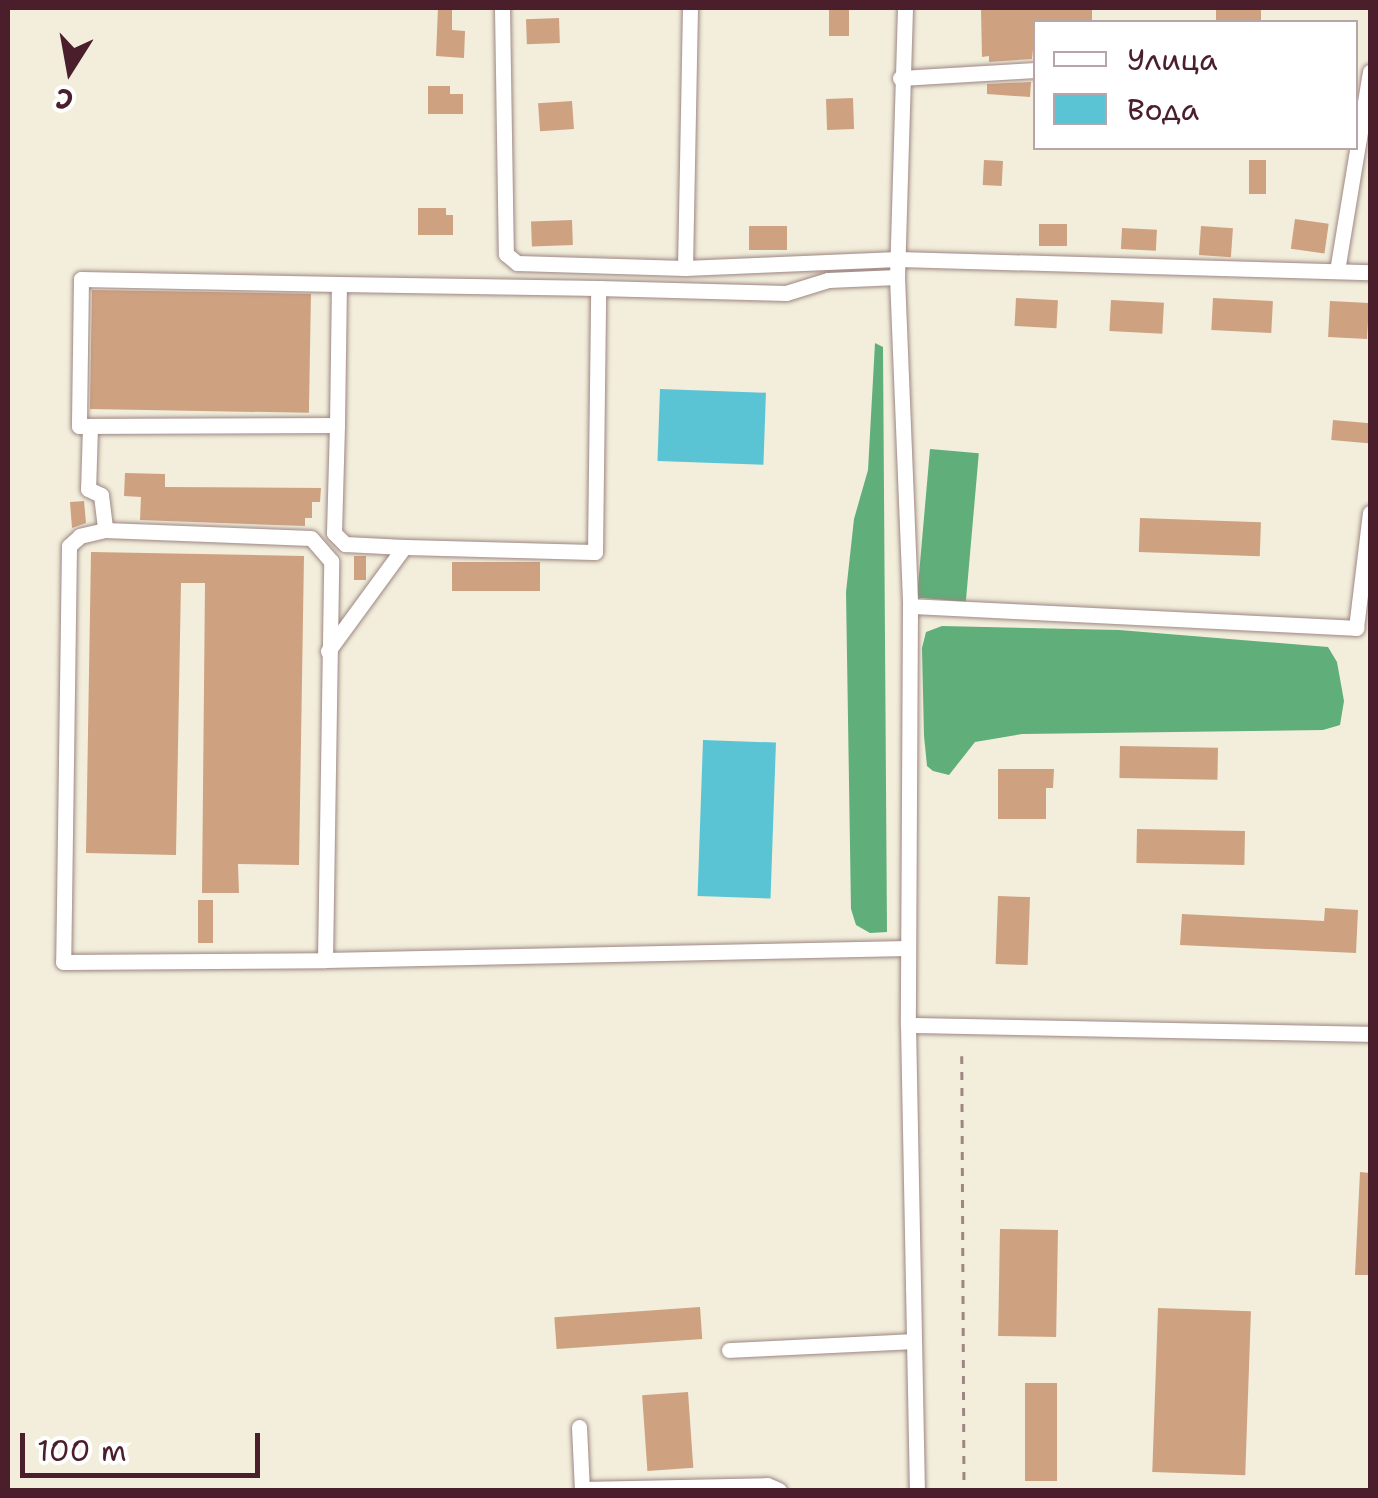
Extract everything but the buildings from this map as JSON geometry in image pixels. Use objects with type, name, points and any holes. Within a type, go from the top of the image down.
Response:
[{"type":"street","points":[[502,8],[506,254],[517,263],[685,268],[898,259],[1370,272]]},
{"type":"street","points":[[685,268],[690,8]]},
{"type":"street","points":[[905,8],[897,277],[910,606],[908,1025],[917,1490]]},
{"type":"street","points":[[900,78],[1033,70]]},
{"type":"street","points":[[1358,144],[1370,72]]},
{"type":"street","points":[[1337,271],[1357,150]]},
{"type":"street","points":[[337,425],[78,426],[81,280],[786,293],[828,280],[897,277]]},
{"type":"street","points":[[339,284],[334,533],[345,544],[595,552],[598,288]]},
{"type":"street","points":[[90,427],[88,489],[102,495],[105,530]]},
{"type":"street","points":[[910,606],[1356,628],[1370,513]]},
{"type":"street","points":[[325,960],[332,562],[311,538],[105,530],[80,536],[69,546],[63,962],[325,960],[908,948]]},
{"type":"street","points":[[328,651],[404,547]]},
{"type":"street","points":[[908,1025],[1370,1034]]},
{"type":"street","points":[[730,1350],[913,1341]]},
{"type":"street","points":[[580,1427],[582,1490],[766,1485],[780,1490]]},
{"type":"path","points":[[962,1056],[964,1490]]},
{"type":"green space","points":[[875,343],[883,347],[887,932],[870,933],[856,925],[851,909],[846,592],[854,519],[868,470]]},
{"type":"green space","points":[[930,449],[979,453],[966,602],[917,597]]},
{"type":"green space","points":[[942,626],[1119,630],[1328,647],[1337,662],[1344,701],[1340,725],[1323,730],[1022,734],[975,742],[949,775],[927,766],[924,736],[922,648],[926,632]]},
{"type":"water","points":[[660,389],[766,393],[763,465],[657,461]]},
{"type":"water","points":[[703,740],[776,743],[771,898],[698,896]]}]
